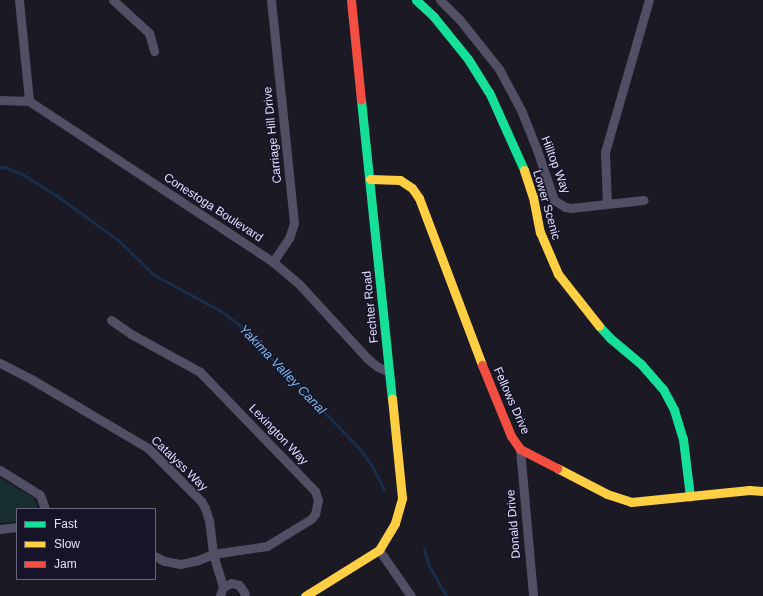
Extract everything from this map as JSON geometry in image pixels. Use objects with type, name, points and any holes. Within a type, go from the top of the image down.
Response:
[{"type":"street","points":[[0,100],[29,101],[19,0]]},
{"type":"street","points":[[113,0],[149,33],[154,51]]},
{"type":"street","name":"Carriage Hill Drive","points":[[271,0],[294,223],[289,238],[273,262]]},
{"type":"street","name":"Fechter Road","points":[[351,0],[402,498],[395,523],[378,550]]},
{"type":"street","name":"Lower Scenic","points":[[416,0],[434,17],[468,59],[489,92],[508,130],[520,159],[533,197],[540,232],[558,274],[585,310],[610,338],[641,364],[663,389],[674,410],[683,439],[690,497]]},
{"type":"street","name":"Hilltop Way","points":[[440,0],[460,20],[499,69],[521,110],[537,150],[554,200],[565,207],[572,208],[644,200]]},
{"type":"street","points":[[607,204],[606,152],[649,0]]},
{"type":"street","name":"Conestoga Boulevard","points":[[29,101],[273,262],[299,284],[368,359],[378,367],[389,372]]},
{"type":"street","name":"Fellows Drive","points":[[370,179],[381,178],[400,180],[412,188],[419,198],[492,393],[511,436],[520,449],[619,499],[631,502],[749,490],[763,491]]},
{"type":"street","name":"Lexington Way","points":[[111,320],[131,334],[200,372],[315,491],[318,507],[310,519],[267,546],[213,554],[198,560],[180,564],[164,561],[156,557]]},
{"type":"street","name":"Catalyss Way","points":[[0,363],[32,379],[148,448],[201,501],[209,520],[213,554],[223,587]]},
{"type":"street","name":"Donald Drive","points":[[520,449],[533,596]]},
{"type":"street","points":[[0,470],[40,495],[44,508]]},
{"type":"street","points":[[0,529],[16,526]]},
{"type":"street","points":[[305,596],[378,550],[411,596]]},
{"type":"street","points":[[220,596],[223,587],[231,583],[239,585],[245,596]]},
{"type":"green space","points":[[0,478],[33,497],[38,508],[16,508],[16,521],[0,523]]},
{"type":"waterway","name":"Yakima Valley Canal","points":[[0,167],[4,167],[22,174],[56,195],[118,240],[154,275],[219,310],[237,323],[359,448],[372,466],[384,490]]},
{"type":"waterway","name":"Yakima Valley Canal","points":[[424,549],[429,566],[446,596]]},
{"type":"traffic: fast","points":[[416,0],[434,17],[468,59],[489,92],[524,170]]},
{"type":"traffic: fast","points":[[361,100],[392,398]]},
{"type":"traffic: fast","points":[[599,326],[610,338],[641,364],[663,389],[674,410],[683,439],[690,497]]},
{"type":"traffic: slow","points":[[524,170],[533,197],[540,232],[558,274],[599,326]]},
{"type":"traffic: slow","points":[[370,179],[400,180],[412,188],[419,198],[482,365]]},
{"type":"traffic: slow","points":[[305,596],[379,550],[395,523],[402,498],[392,398]]},
{"type":"traffic: slow","points":[[557,468],[607,494],[631,502],[749,490],[763,491]]},
{"type":"traffic: jam","points":[[351,0],[361,100]]},
{"type":"traffic: jam","points":[[482,365],[511,436],[520,449],[557,468]]}]
